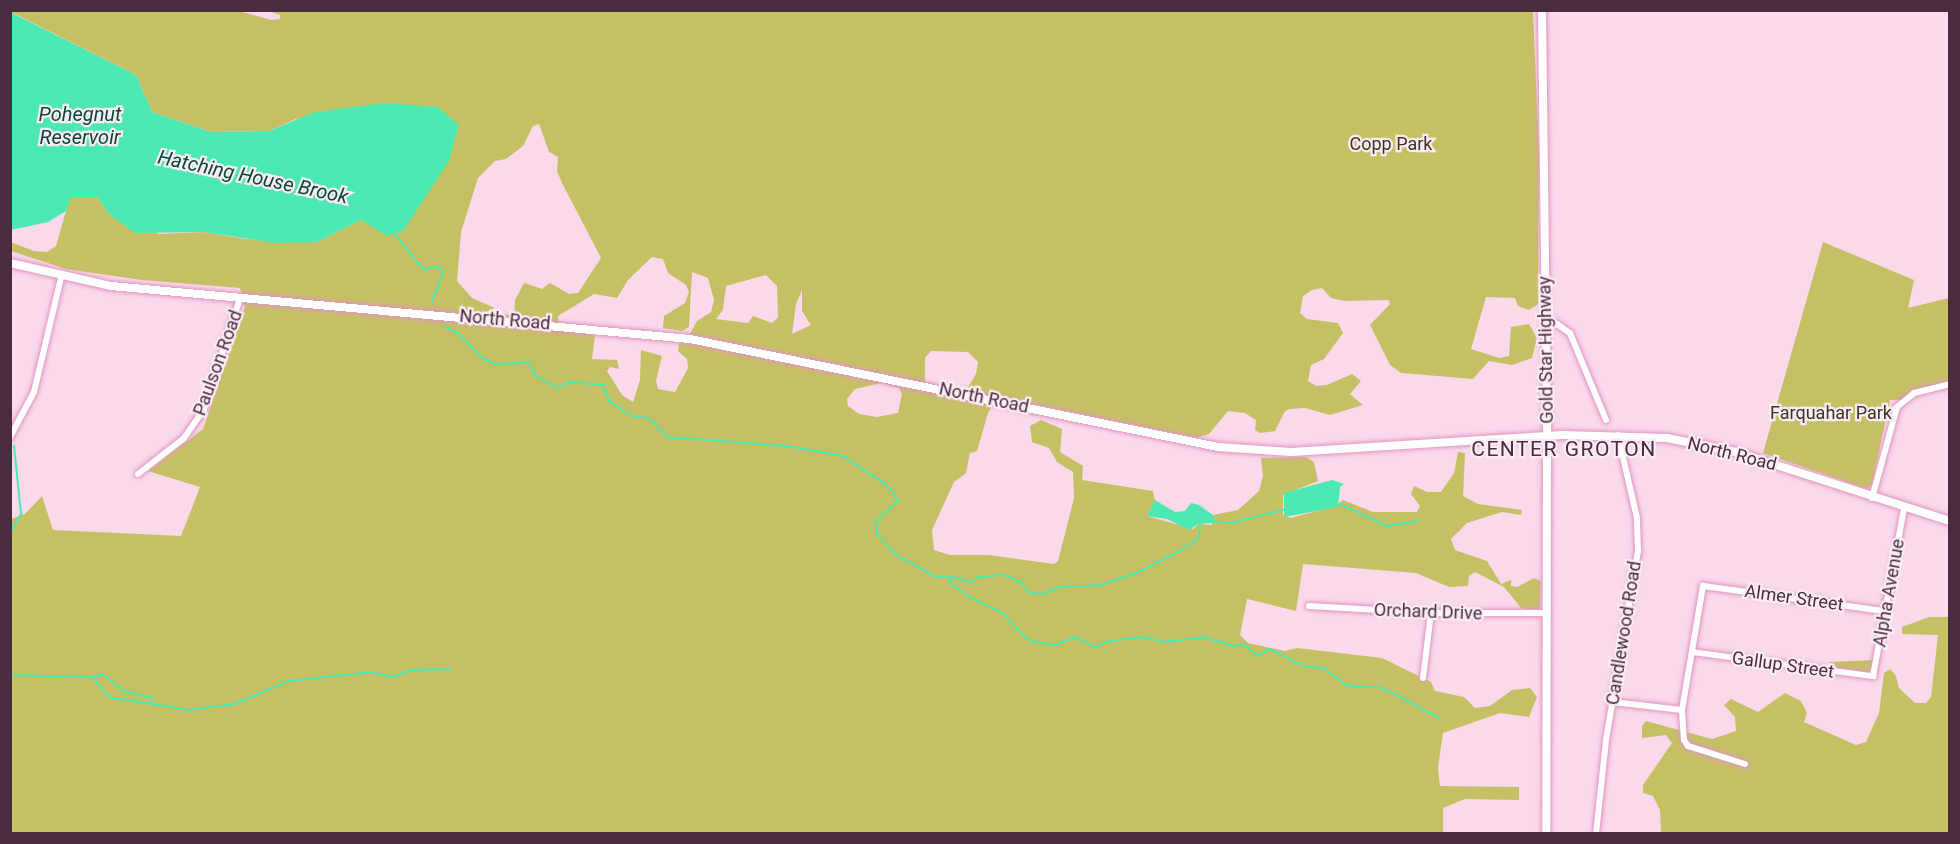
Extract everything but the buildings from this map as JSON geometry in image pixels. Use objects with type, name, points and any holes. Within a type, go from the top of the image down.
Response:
[{"type":"main road","name":"Gold Star Highway","points":[[1542,10],[1548,437],[1546,834]]},
{"type":"main road","name":"North Road","points":[[10,263],[61,278],[111,286],[690,339],[1218,447],[1291,452],[1548,437],[1618,435],[1667,438],[1736,452],[1904,509],[1950,521]]},
{"type":"street","points":[[10,437],[34,392],[61,278]]},
{"type":"street","name":"Paulson Road","points":[[138,474],[184,438],[204,409],[240,298]]},
{"type":"street","points":[[1545,322],[1557,324],[1570,333],[1606,420]]},
{"type":"street","points":[[1872,498],[1897,407],[1914,393],[1950,384]]},
{"type":"street","name":"Candlewood Road","points":[[1596,834],[1613,702],[1638,551],[1637,518],[1618,435]]},
{"type":"street","name":"Alpha Avenue","points":[[1874,676],[1904,509]]},
{"type":"street","name":"Almer Street","points":[[1692,652],[1703,586],[1884,611]]},
{"type":"street","name":"Orchard Drive","points":[[1309,606],[1431,614],[1548,614]]},
{"type":"street","points":[[1423,678],[1431,614]]},
{"type":"street","points":[[1692,652],[1682,710],[1684,740],[1688,747],[1745,764]]},
{"type":"street","name":"Gallup Street","points":[[1692,652],[1874,676]]},
{"type":"street","points":[[1613,702],[1682,710]]},
{"type":"green space","name":"Copp Park","points":[[235,10],[271,20],[280,19],[280,15],[268,11],[1533,11],[1539,155],[1538,304],[1529,310],[1518,306],[1515,298],[1486,297],[1471,349],[1499,358],[1509,356],[1511,327],[1529,324],[1537,338],[1532,358],[1512,365],[1489,361],[1473,379],[1401,373],[1390,365],[1370,325],[1390,304],[1389,300],[1344,301],[1331,298],[1322,288],[1312,290],[1303,296],[1300,313],[1307,319],[1338,323],[1343,333],[1324,359],[1311,365],[1308,381],[1316,386],[1327,385],[1352,374],[1361,381],[1350,394],[1363,405],[1330,415],[1305,408],[1290,409],[1285,411],[1275,431],[1260,433],[1255,430],[1256,420],[1245,413],[1228,411],[1209,434],[1196,438],[998,397],[988,413],[977,451],[970,453],[966,473],[954,482],[932,530],[934,550],[950,555],[989,555],[1054,564],[1058,561],[1074,498],[1073,472],[1057,462],[1049,448],[1032,442],[1030,426],[1041,420],[1062,429],[1060,452],[1083,466],[1082,480],[1153,491],[1155,500],[1147,516],[1193,529],[1198,524],[1212,525],[1213,515],[1238,510],[1259,491],[1263,476],[1261,458],[1306,457],[1314,462],[1318,481],[1283,495],[1283,515],[1291,518],[1335,506],[1343,500],[1373,512],[1417,512],[1420,506],[1411,494],[1414,486],[1427,492],[1441,492],[1454,473],[1458,452],[1465,453],[1463,496],[1478,504],[1522,510],[1521,515],[1502,512],[1467,523],[1451,539],[1455,550],[1487,561],[1501,584],[1511,580],[1511,586],[1517,587],[1534,578],[1541,581],[1540,609],[1522,609],[1504,587],[1475,572],[1469,576],[1468,586],[1449,587],[1416,573],[1303,564],[1296,611],[1247,599],[1240,635],[1248,643],[1285,651],[1297,648],[1382,658],[1431,682],[1435,691],[1464,697],[1475,708],[1490,706],[1512,690],[1530,688],[1537,697],[1529,717],[1500,713],[1443,733],[1438,768],[1440,786],[1519,787],[1519,800],[1465,799],[1443,808],[1443,834],[11,833],[11,519],[25,514],[42,496],[53,530],[181,536],[200,487],[148,471],[203,429],[245,307],[240,288],[142,280],[66,269],[11,251],[10,242],[34,251],[47,252],[56,246],[70,197],[97,197],[110,215],[159,234],[204,232],[246,239],[317,242],[361,220],[418,208],[423,195],[296,119],[269,131],[211,132],[152,112],[136,75],[11,12]],"holes":[[[539,124],[549,152],[558,157],[557,171],[562,183],[601,258],[578,293],[569,294],[550,283],[542,289],[524,283],[515,300],[514,315],[484,313],[495,308],[472,298],[457,281],[461,232],[478,178],[495,161],[506,159],[523,146],[533,126]],[[652,257],[663,259],[668,273],[686,285],[689,292],[685,303],[664,316],[663,328],[682,331],[689,327],[692,272],[708,278],[714,300],[711,312],[697,321],[686,341],[679,344],[678,351],[687,359],[688,368],[675,392],[658,389],[656,381],[662,356],[641,350],[640,380],[633,402],[622,395],[607,371],[610,367],[619,369],[617,360],[592,359],[595,336],[558,321],[558,316],[594,294],[617,298],[628,280]],[[766,275],[777,286],[778,317],[772,323],[753,316],[748,323],[716,319],[723,310],[726,286]],[[802,290],[802,311],[811,325],[792,334],[796,304]],[[931,351],[968,352],[978,362],[976,374],[965,392],[925,382],[925,358]],[[881,383],[899,388],[902,394],[898,413],[877,417],[859,414],[848,406],[847,399],[855,389]]]},
{"type":"green space","name":"Farquahar Park","points":[[1823,242],[1914,280],[1908,308],[1949,298],[1949,382],[1900,400],[1890,400],[1872,485],[1867,489],[1763,453]]},
{"type":"green space","points":[[1929,617],[1949,617],[1949,833],[1661,832],[1660,810],[1653,796],[1643,793],[1643,785],[1672,743],[1666,735],[1642,738],[1642,726],[1646,721],[1712,739],[1736,731],[1735,717],[1724,705],[1731,699],[1758,712],[1785,693],[1801,701],[1807,713],[1804,722],[1856,745],[1866,742],[1879,713],[1884,673],[1890,669],[1896,676],[1899,688],[1915,703],[1926,703],[1931,697],[1938,635],[1902,634],[1902,627]]},
{"type":"green space","points":[[1875,660],[1869,672],[1829,671],[1829,662]]},
{"type":"water","name":"Pohegnut Reservoir","points":[[10,12],[136,75],[152,112],[211,132],[269,131],[315,112],[385,103],[438,107],[459,125],[449,161],[403,231],[387,236],[361,220],[317,242],[276,243],[204,232],[135,233],[110,215],[97,197],[71,197],[66,211],[48,222],[11,230]]},
{"type":"water","points":[[1332,480],[1344,484],[1340,487],[1338,507],[1284,517],[1284,493]]},
{"type":"water","points":[[1155,500],[1175,512],[1185,511],[1191,503],[1199,505],[1213,515],[1215,523],[1198,524],[1189,530],[1167,519],[1147,516]]},
{"type":"waterway","name":"Hatching House Brook","points":[[395,234],[425,269],[438,266],[444,272],[433,301]]},
{"type":"waterway","name":"Hatching House Brook","points":[[444,326],[458,333],[484,359],[496,364],[530,363],[536,376],[559,388],[569,382],[604,385],[610,402],[632,416],[649,418],[668,437],[787,446],[843,456],[890,487],[898,501],[876,522],[878,535],[895,554],[936,577],[948,576],[971,582],[980,577],[1004,575],[1020,581],[1030,593],[1043,594],[1059,587],[1100,585],[1137,573],[1180,551],[1199,538],[1200,522]]},
{"type":"waterway","points":[[10,534],[21,514],[14,446]]},
{"type":"waterway","name":"Hatching House Brook","points":[[1341,504],[1387,526],[1418,521]]},
{"type":"waterway","name":"Hatching House Brook","points":[[1215,521],[1232,523],[1283,510]]},
{"type":"waterway","points":[[949,577],[951,584],[972,598],[1003,613],[1025,637],[1035,642],[1056,645],[1075,637],[1095,647],[1109,641],[1142,637],[1165,642],[1203,637],[1235,646],[1244,644],[1258,656],[1270,649],[1304,666],[1324,668],[1348,686],[1383,688],[1440,718]]},
{"type":"waterway","points":[[10,675],[93,677],[109,697],[188,710],[235,704],[289,681],[372,672],[392,677],[411,670],[451,669]]},
{"type":"waterway","points":[[93,677],[103,674],[124,691],[151,697],[153,703]]},
{"type":"district","name":"CENTER GROTON","points":[[1564,449]]}]
